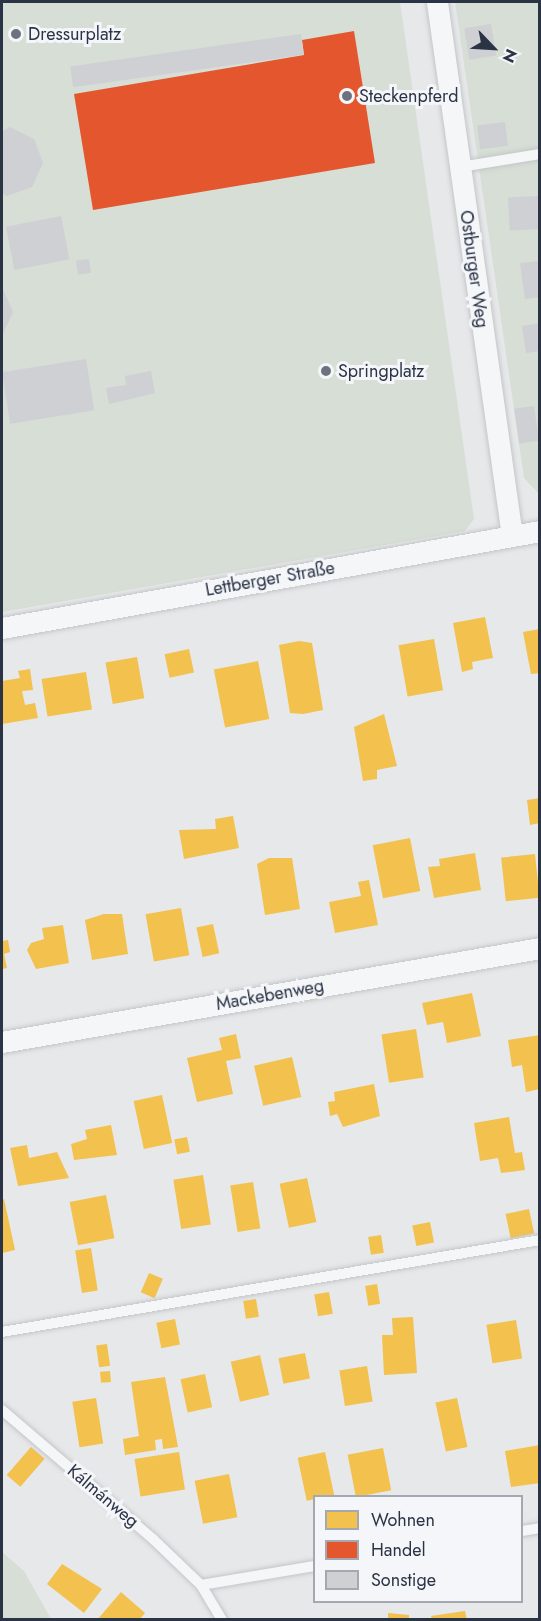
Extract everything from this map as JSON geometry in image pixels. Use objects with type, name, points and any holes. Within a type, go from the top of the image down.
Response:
[{"type":"street","name":"Ostburger Weg","points":[[437,2],[512,536]]},
{"type":"street","name":"Lettberger Straße","points":[[2,628],[540,531]]},
{"type":"street","name":"Mackebenweg","points":[[2,1042],[540,948]]},
{"type":"lane","points":[[460,167],[540,154]]},
{"type":"lane","points":[[2,1332],[540,1240]]},
{"type":"lane","name":"Kálmánweg","points":[[2,1410],[201,1585],[222,1620]]},
{"type":"lane","points":[[523,1531],[540,1528]]},
{"type":"lane","points":[[201,1585],[313,1566]]},
{"type":"shaded area","points":[[2,2],[400,2],[474,519],[465,531],[2,612]]},
{"type":"shaded area","points":[[455,2],[539,2],[539,494],[524,478]]},
{"type":"shaded area","points":[[2,1552],[24,1571],[51,1619],[2,1619]]},
{"type":"building: Wohnen","points":[[485,617],[493,658],[472,662],[473,669],[462,672],[453,623]]},
{"type":"building: Wohnen","points":[[540,629],[540,673],[531,674],[523,632]]},
{"type":"building: Wohnen","points":[[434,639],[443,690],[408,696],[399,645]]},
{"type":"building: Wohnen","points":[[299,641],[312,643],[323,710],[303,714],[290,713],[279,645]]},
{"type":"building: Wohnen","points":[[189,649],[194,672],[170,678],[165,654]]},
{"type":"building: Wohnen","points":[[137,657],[144,698],[113,704],[105,663]]},
{"type":"building: Wohnen","points":[[258,661],[269,719],[225,728],[214,670]]},
{"type":"building: Wohnen","points":[[30,669],[33,690],[22,691],[25,705],[35,703],[38,718],[2,724],[2,681],[20,678],[18,671]]},
{"type":"building: Wohnen","points":[[86,672],[92,710],[47,717],[42,679]]},
{"type":"building: Wohnen","points":[[384,714],[397,766],[377,770],[377,779],[363,781],[354,727]]},
{"type":"building: Wohnen","points":[[540,798],[540,823],[530,825],[527,800]]},
{"type":"building: Wohnen","points":[[233,816],[239,848],[184,859],[179,830],[216,829],[215,819]]},
{"type":"building: Wohnen","points":[[410,838],[420,891],[383,898],[373,845]]},
{"type":"building: Wohnen","points":[[475,853],[481,890],[434,898],[428,867],[440,866],[439,859]]},
{"type":"building: Wohnen","points":[[535,854],[540,898],[506,901],[501,858]]},
{"type":"building: Wohnen","points":[[269,858],[292,858],[300,909],[265,915],[257,864]]},
{"type":"building: Wohnen","points":[[369,880],[378,925],[335,933],[329,902],[361,896],[358,882]]},
{"type":"building: Wohnen","points":[[181,908],[189,955],[154,962],[146,914]]},
{"type":"building: Wohnen","points":[[104,914],[122,914],[128,954],[92,960],[85,920]]},
{"type":"building: Wohnen","points":[[213,924],[219,953],[203,957],[196,928]]},
{"type":"building: Wohnen","points":[[63,925],[69,963],[36,969],[27,950],[31,943],[44,939],[42,928]]},
{"type":"building: Wohnen","points":[[8,940],[10,952],[4,954],[7,968],[2,969],[2,941]]},
{"type":"building: Wohnen","points":[[472,993],[481,1036],[447,1043],[443,1022],[427,1025],[422,1003]]},
{"type":"building: Wohnen","points":[[416,1029],[424,1077],[389,1083],[381,1034]]},
{"type":"building: Wohnen","points":[[236,1034],[241,1058],[226,1061],[233,1094],[197,1102],[187,1058],[222,1050],[219,1038]]},
{"type":"building: Wohnen","points":[[540,1035],[540,1089],[526,1092],[522,1065],[512,1067],[508,1040]]},
{"type":"building: Wohnen","points":[[292,1057],[301,1097],[263,1106],[254,1066]]},
{"type":"building: Wohnen","points":[[374,1084],[380,1116],[343,1127],[337,1114],[330,1116],[328,1102],[335,1101],[334,1092]]},
{"type":"building: Wohnen","points":[[162,1095],[172,1143],[144,1149],[134,1101]]},
{"type":"building: Wohnen","points":[[509,1117],[515,1153],[522,1152],[525,1170],[501,1173],[498,1158],[480,1161],[474,1123]]},
{"type":"building: Wohnen","points":[[111,1125],[117,1155],[74,1160],[71,1144],[87,1139],[85,1130]]},
{"type":"building: Wohnen","points":[[187,1137],[190,1152],[177,1154],[174,1139]]},
{"type":"building: Wohnen","points":[[27,1145],[29,1158],[57,1152],[69,1178],[18,1186],[10,1148]]},
{"type":"building: Wohnen","points":[[203,1175],[211,1224],[181,1229],[173,1180]]},
{"type":"building: Wohnen","points":[[307,1178],[316,1222],[289,1228],[280,1184]]},
{"type":"building: Wohnen","points":[[253,1182],[260,1228],[238,1232],[230,1186]]},
{"type":"building: Wohnen","points":[[106,1195],[114,1238],[78,1245],[70,1202]]},
{"type":"building: Wohnen","points":[[4,1199],[15,1250],[2,1253],[2,1200]]},
{"type":"building: Wohnen","points":[[529,1209],[534,1233],[511,1238],[506,1214]]},
{"type":"building: Wohnen","points":[[430,1222],[434,1243],[416,1246],[412,1225]]},
{"type":"building: Wohnen","points":[[381,1235],[384,1253],[371,1255],[368,1237]]},
{"type":"building: Wohnen","points":[[91,1248],[98,1290],[82,1293],[75,1251]]},
{"type":"building: Wohnen","points":[[149,1273],[163,1279],[155,1298],[141,1292]]},
{"type":"building: Wohnen","points":[[377,1284],[380,1304],[368,1306],[365,1286]]},
{"type":"building: Wohnen","points":[[329,1292],[333,1314],[318,1316],[314,1295]]},
{"type":"building: Wohnen","points":[[256,1299],[259,1317],[246,1319],[243,1301]]},
{"type":"building: Wohnen","points":[[413,1317],[417,1373],[384,1375],[382,1335],[393,1335],[392,1318]]},
{"type":"building: Wohnen","points":[[175,1319],[180,1345],[161,1348],[156,1323]]},
{"type":"building: Wohnen","points":[[516,1320],[522,1359],[492,1363],[486,1325]]},
{"type":"building: Wohnen","points":[[107,1344],[110,1366],[99,1367],[96,1346]]},
{"type":"building: Wohnen","points":[[305,1353],[310,1379],[283,1384],[278,1358]]},
{"type":"building: Wohnen","points":[[260,1355],[269,1395],[240,1402],[231,1362]]},
{"type":"building: Wohnen","points":[[367,1366],[373,1402],[345,1406],[339,1370]]},
{"type":"building: Wohnen","points":[[110,1371],[111,1382],[101,1383],[100,1372]]},
{"type":"building: Wohnen","points":[[205,1374],[212,1407],[188,1412],[181,1379]]},
{"type":"building: Wohnen","points":[[165,1377],[178,1447],[163,1449],[162,1439],[155,1440],[156,1450],[125,1455],[123,1439],[139,1436],[131,1382]]},
{"type":"building: Wohnen","points":[[96,1398],[103,1443],[79,1447],[72,1402]]},
{"type":"building: Wohnen","points":[[457,1398],[467,1447],[446,1451],[435,1403]]},
{"type":"building: Wohnen","points":[[540,1445],[540,1483],[511,1487],[505,1451]]},
{"type":"building: Wohnen","points":[[31,1447],[45,1459],[20,1487],[7,1475]]},
{"type":"building: Wohnen","points":[[383,1448],[391,1490],[355,1495],[348,1455]]},
{"type":"building: Wohnen","points":[[179,1452],[185,1490],[140,1497],[135,1459]]},
{"type":"building: Wohnen","points":[[325,1452],[334,1495],[313,1495],[313,1500],[307,1501],[298,1458]]},
{"type":"building: Wohnen","points":[[229,1474],[237,1517],[203,1524],[195,1481]]},
{"type":"building: Wohnen","points":[[62,1564],[102,1589],[84,1613],[47,1584]]},
{"type":"building: Wohnen","points":[[121,1592],[145,1613],[139,1620],[97,1620]]},
{"type":"building: Wohnen","points":[[465,1611],[467,1620],[432,1620],[431,1616]]},
{"type":"building: Wohnen","points":[[388,1613],[409,1615],[409,1620],[388,1620]]},
{"type":"building: Handel","points":[[354,31],[375,163],[93,210],[74,94],[304,55],[302,40]]},
{"type":"building: Sonstige","points":[[491,24],[496,56],[469,60],[464,28]]},
{"type":"building: Sonstige","points":[[301,34],[304,55],[73,87],[70,66]]},
{"type":"building: Sonstige","points":[[505,122],[508,146],[480,149],[477,125]]},
{"type":"building: Sonstige","points":[[10,127],[34,139],[43,163],[32,187],[7,196],[2,193],[2,131]]},
{"type":"building: Sonstige","points":[[538,196],[540,229],[510,231],[508,198]]},
{"type":"building: Sonstige","points":[[61,216],[69,259],[14,270],[6,227]]},
{"type":"building: Sonstige","points":[[89,259],[91,273],[78,275],[76,261]]},
{"type":"building: Sonstige","points":[[540,261],[540,297],[525,299],[520,263]]},
{"type":"building: Sonstige","points":[[2,287],[13,312],[2,336]]},
{"type":"building: Sonstige","points":[[540,323],[540,351],[526,353],[522,326]]},
{"type":"building: Sonstige","points":[[86,359],[94,410],[10,424],[2,372]]},
{"type":"building: Sonstige","points":[[151,371],[155,393],[109,404],[106,388],[126,385],[125,376]]},
{"type":"building: Sonstige","points":[[534,406],[539,441],[519,443],[514,409]]},
{"type":"place","name":"Dressurplatz","points":[[16,34]]},
{"type":"place","name":"Steckenpferd","points":[[347,96]]},
{"type":"place","name":"Springplatz","points":[[326,371]]}]
